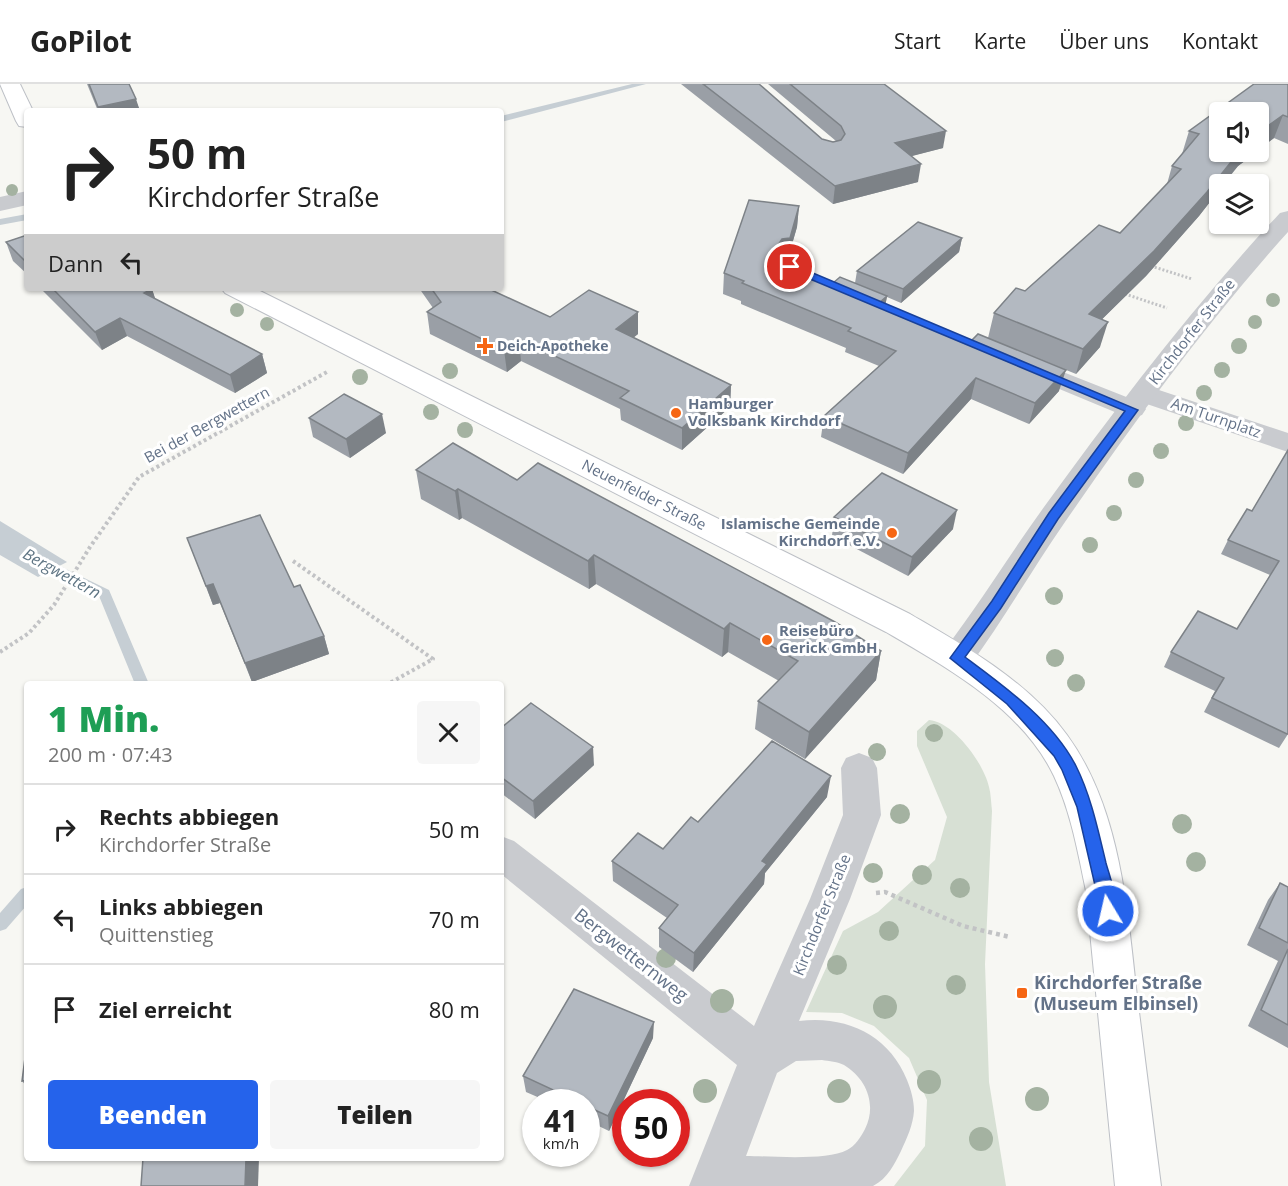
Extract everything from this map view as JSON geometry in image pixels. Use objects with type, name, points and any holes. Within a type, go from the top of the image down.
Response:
[{"type":"main road","points":[[10,84],[24,114]]},
{"type":"main road","name":"Neuenfelder Straße","points":[[240,291],[898,623],[957,658],[1012,700],[1060,752],[1069,768],[1084,807],[1105,891],[1138,1186]]},
{"type":"street","points":[[0,204],[24,199]]},
{"type":"street","name":"Kirchdorfer Straße","points":[[957,658],[997,605],[1054,516],[1138,402],[1224,290],[1288,218]]},
{"type":"street","name":"Am Turnplatz","points":[[1000,354],[1138,402],[1288,443]]},
{"type":"street","name":"Kirchdorfer Straße","points":[[762,1058],[792,1042],[829,1041],[854,1046],[873,1060],[888,1084],[892,1101],[891,1121],[884,1142],[872,1160],[854,1172],[828,1177],[714,1182],[762,1058],[830,899],[862,815],[859,768]]},
{"type":"street","name":"Bergwetternweg","points":[[504,854],[762,1058]]},
{"type":"path","points":[[1151,266],[1224,290]]},
{"type":"path","points":[[1125,294],[1201,320]]},
{"type":"path","name":"Bei der Bergwettern","points":[[0,652],[29,633],[54,605],[90,547],[139,477],[327,372],[358,352]]},
{"type":"path","points":[[293,561],[433,659],[393,681]]},
{"type":"path","points":[[830,899],[885,891],[963,926],[1010,937]]},
{"type":"shaded area","points":[[0,521],[67,562],[38,577],[0,555]]},
{"type":"shaded area","points":[[929,720],[939,723],[958,736],[981,767],[990,793],[992,811],[985,964],[989,1082],[1006,1186],[894,1186],[925,1146],[927,1100],[909,1058],[874,1026],[842,1013],[806,1012],[843,931],[878,912],[935,860],[947,817],[917,746],[917,731]]},
{"type":"building","points":[[89,84],[129,84],[136,99],[98,107]]},
{"type":"building","points":[[703,84],[759,84],[822,139],[833,142],[841,140],[845,134],[841,126],[790,84],[884,84],[946,131],[895,143],[921,164],[835,186]]},
{"type":"building","points":[[1254,84],[1288,84],[1288,117],[1283,115],[1269,125],[1269,102],[1229,102]]},
{"type":"building","points":[[1209,117],[1209,162],[1231,162],[1221,174],[1209,174],[1207,192],[1154,251],[1089,314],[1108,322],[1083,349],[994,313],[1016,288],[1025,291],[1099,225],[1120,233],[1181,169],[1172,166],[1199,134],[1189,131]]},
{"type":"building","points":[[749,200],[799,206],[790,238],[782,239],[778,245],[785,255],[782,264],[833,283],[840,277],[887,296],[879,303],[971,341],[978,334],[1066,370],[1035,403],[976,378],[908,453],[824,416],[896,351],[848,331],[851,328],[742,283],[744,281],[724,273]]},
{"type":"building","points":[[918,222],[962,238],[903,289],[857,271]]},
{"type":"building","points":[[24,236],[24,260],[6,242]]},
{"type":"building","points":[[589,290],[638,312],[616,329],[731,385],[682,428],[620,398],[629,391],[519,339],[504,350],[427,312],[441,302],[433,291],[494,291],[550,317]]},
{"type":"building","points":[[55,291],[148,291],[144,293],[262,354],[230,375],[120,318],[95,332]]},
{"type":"building","points":[[344,394],[382,414],[346,439],[309,418]]},
{"type":"building","points":[[453,443],[517,480],[538,463],[835,622],[881,651],[809,732],[758,701],[798,661],[730,623],[724,629],[594,555],[588,561],[458,489],[455,491],[416,470]]},
{"type":"building","points":[[1288,450],[1287,734],[1212,698],[1224,678],[1171,652],[1198,611],[1237,629],[1279,561],[1228,540],[1247,509],[1252,511]]},
{"type":"building","points":[[882,473],[957,510],[912,557],[834,517]]},
{"type":"building","points":[[260,515],[294,587],[300,585],[324,636],[245,663],[213,584],[206,586],[187,538]]},
{"type":"building","points":[[531,703],[593,747],[533,801],[504,779],[504,726]]},
{"type":"building","points":[[772,741],[831,776],[762,861],[767,864],[694,953],[659,928],[678,905],[612,861],[638,833],[663,849],[691,817],[698,822]]},
{"type":"building","points":[[1280,883],[1288,887],[1288,943],[1259,928]]},
{"type":"building","points":[[1288,949],[1288,1025],[1261,1010]]},
{"type":"building","points":[[574,989],[654,1022],[621,1089],[612,1089],[612,1108],[608,1116],[600,1112],[600,1089],[551,1089],[523,1076]]},
{"type":"building","points":[[143,1161],[246,1161],[245,1186],[141,1186]]},
{"type":"waterway","points":[[504,118],[642,84]]},
{"type":"waterway","points":[[0,222],[24,218]]},
{"type":"waterway","name":"Bergwettern","points":[[39,561],[104,593],[141,681]]},
{"type":"waterway","name":"Bergwettern","points":[[0,924],[24,897]]},
{"type":"place","name":"Deich-Apotheke","points":[[485,346]]},
{"type":"place","name":"Hamburger Volksbank Kirchdorf","points":[[676,413]]},
{"type":"place","name":"Islamische Gemeinde Kirchdorf e.V.","points":[[892,533]]},
{"type":"place","name":"Reisebüro Gerick GmbH","points":[[767,640]]},
{"type":"place","name":"Kirchdorfer Straße (Museum Elbinsel)","points":[[1022,993]]},
{"type":"route","points":[[790,267],[1132,410],[1054,516],[997,605],[957,658],[1012,700],[1046,734],[1060,752],[1078,787],[1095,847],[1108,911]]}]
